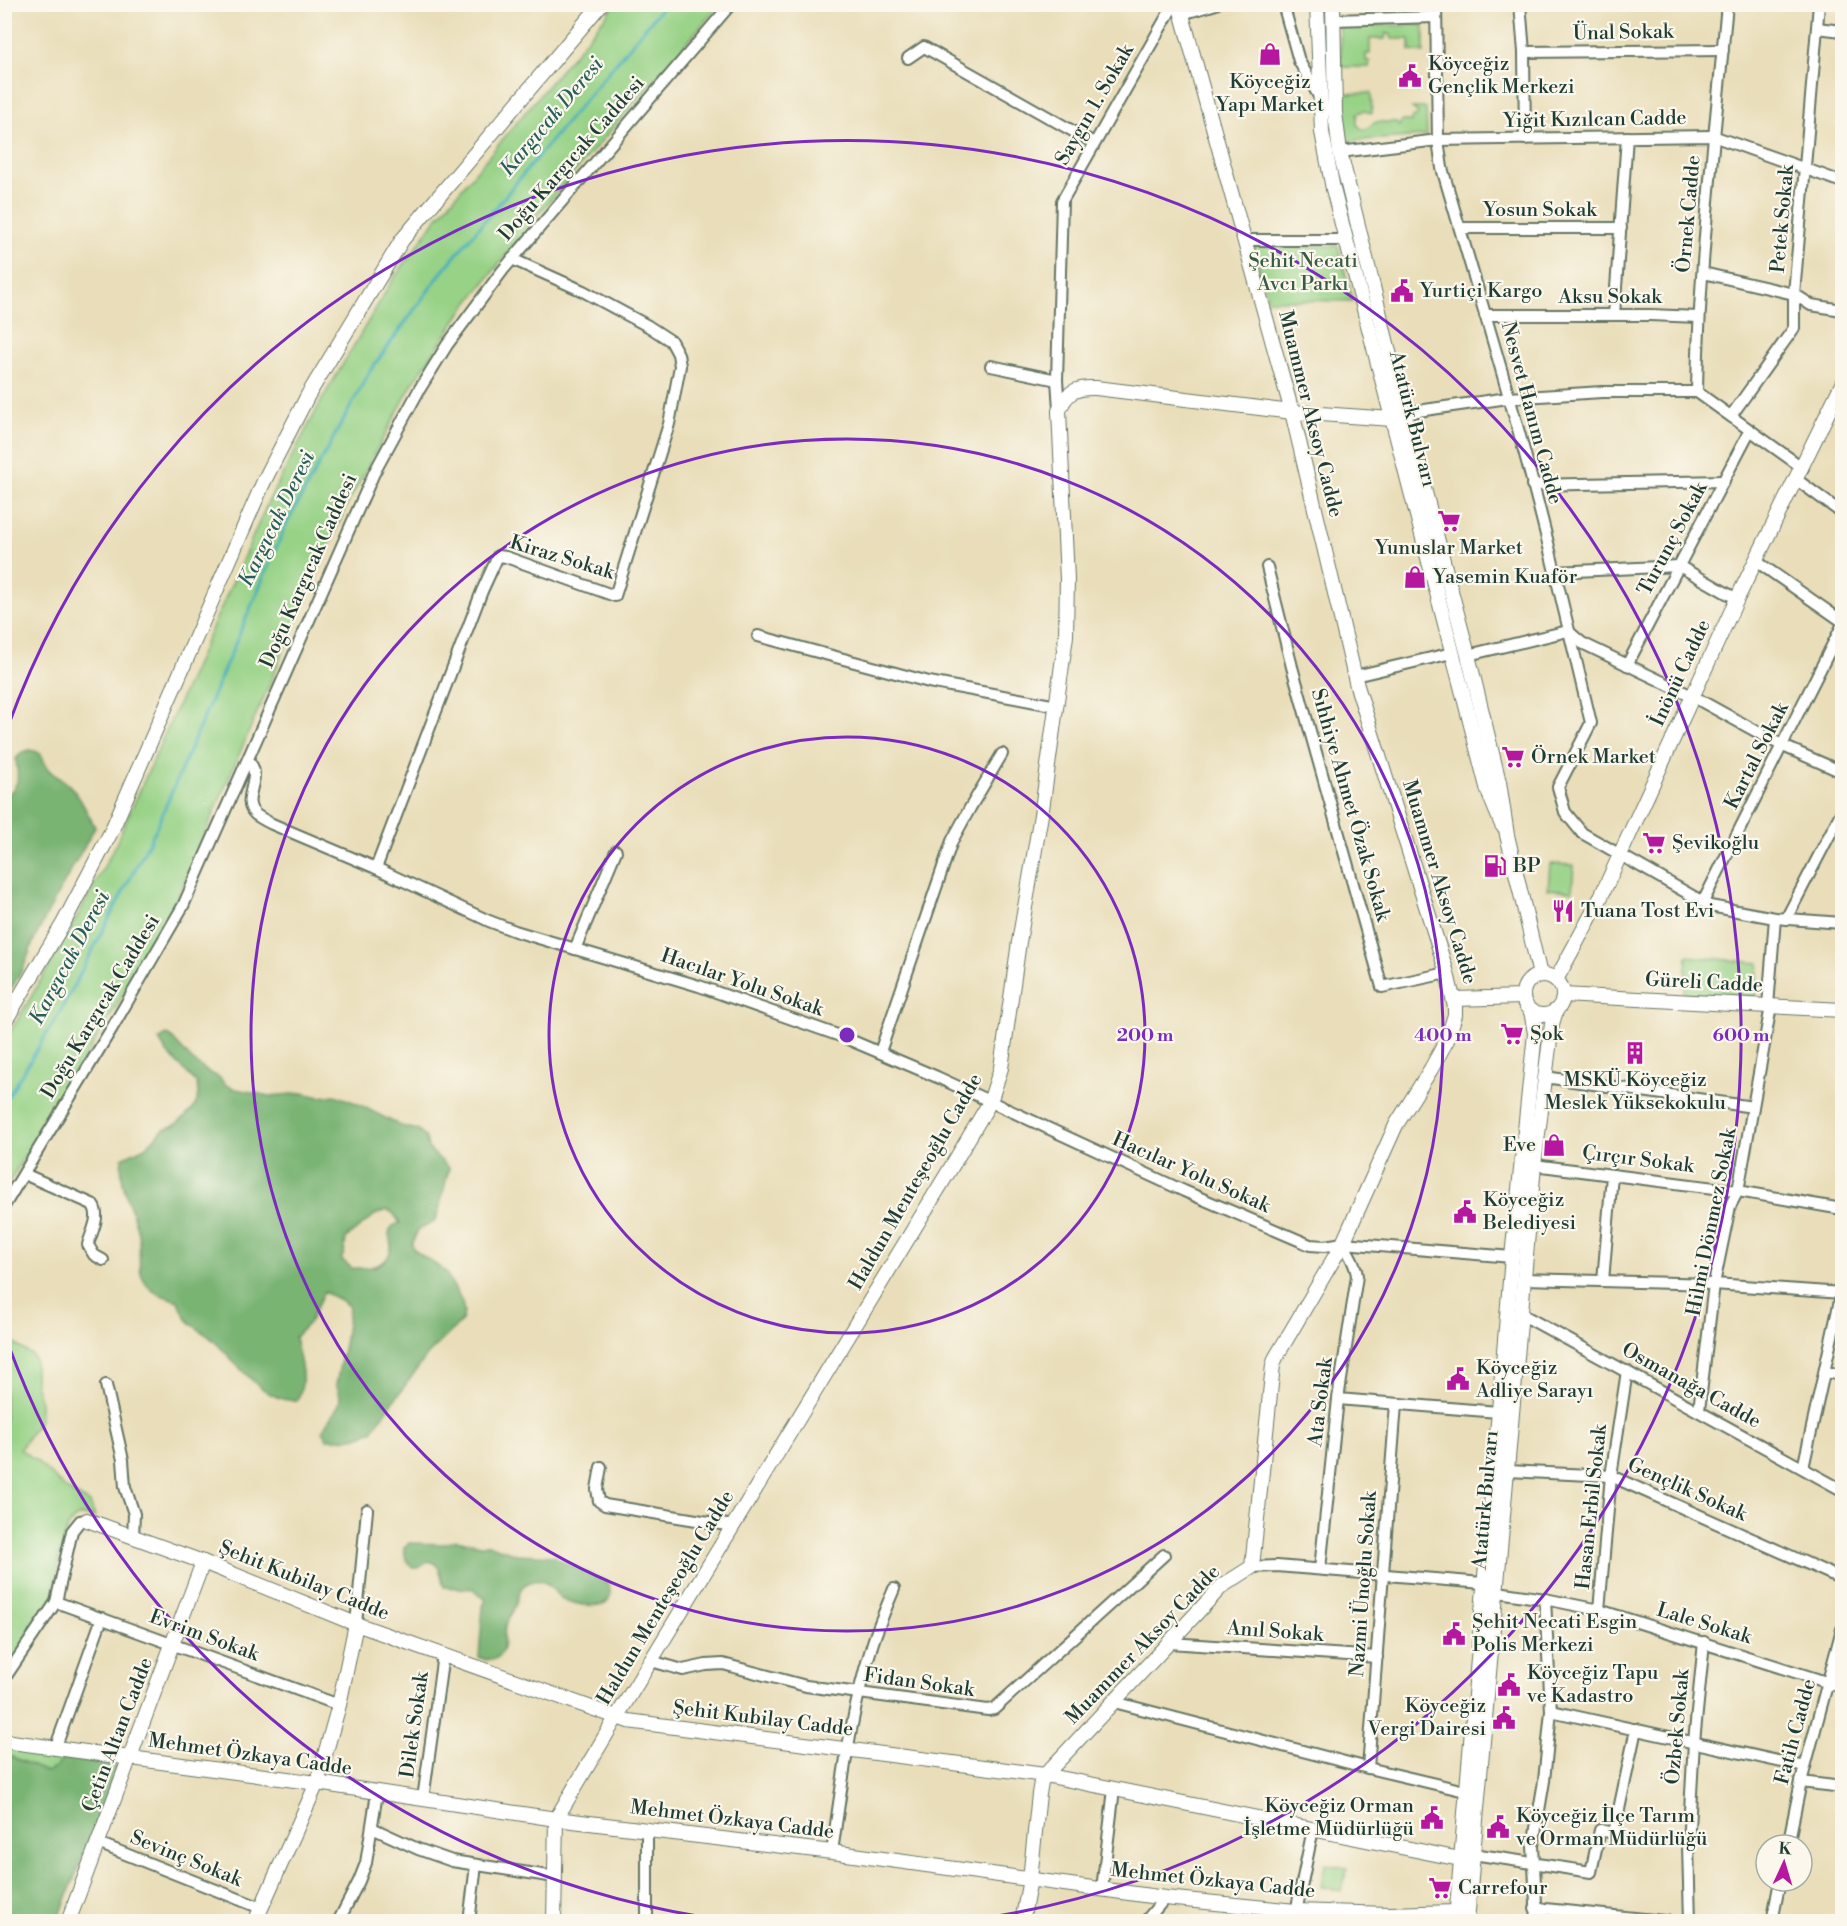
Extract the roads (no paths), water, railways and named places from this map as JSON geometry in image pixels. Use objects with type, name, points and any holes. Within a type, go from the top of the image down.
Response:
[{"type":"street","points":[[4,1023],[64,922],[106,840],[264,481],[308,395],[402,240],[601,4]]},
{"type":"street","name":"Doğu Kargıcak Caddesi","points":[[4,1206],[183,906],[337,555],[388,445],[447,345],[512,259],[730,4]]},
{"type":"street","points":[[1178,8],[1216,4]]},
{"type":"street","points":[[1283,4],[1299,61],[1321,99]]},
{"type":"street","name":"Atatürk Bulvarı","points":[[1317,4],[1324,145],[1346,240],[1468,655],[1499,782],[1507,835],[1540,975]]},
{"type":"street","name":"Atatürk Bulvarı","points":[[1333,4],[1335,113],[1340,152],[1452,653],[1488,791],[1507,835]]},
{"type":"street","name":"Nesvet Hanım Cadde","points":[[1436,4],[1438,141],[1442,168],[1532,485],[1591,723],[1558,787],[1565,812],[1582,833],[1619,855]]},
{"type":"street","points":[[1520,4],[1524,52],[1525,139]]},
{"type":"street","name":"Örnek Cadde","points":[[1697,392],[1698,316],[1727,4]]},
{"type":"street","name":"Petek Sokak","points":[[1731,416],[1794,328],[1794,294],[1819,4]]},
{"type":"street","name":"Saygın 1. Sokak","points":[[1059,411],[1057,380],[1060,209],[1065,193],[1094,143],[1178,8]]},
{"type":"street","name":"Muammer Aksoy Cadde","points":[[1022,1922],[1030,1879],[1039,1794],[1045,1775],[1222,1586],[1252,1567],[1273,1365],[1283,1343],[1343,1243],[1396,1125],[1447,1040],[1455,1016],[1455,999],[1448,973],[1355,676],[1292,412],[1178,8]]},
{"type":"street","points":[[1333,20],[1436,17]]},
{"type":"street","points":[[1817,28],[1842,31]]},
{"type":"street","points":[[908,58],[924,47],[1094,143]]},
{"type":"street","name":"Ünal Sokak","points":[[1524,52],[1723,50]]},
{"type":"street","points":[[1614,315],[1627,136]]},
{"type":"street","name":"Yiğit Kızılcan Cadde","points":[[1340,152],[1438,141],[1713,136],[1842,182]]},
{"type":"street","name":"Yosun Sokak","points":[[1460,228],[1620,228]]},
{"type":"street","points":[[1244,240],[1346,240]]},
{"type":"street","name":"Kiraz Sokak","points":[[376,868],[482,591],[498,556],[507,556],[615,596],[669,424],[680,366],[678,354],[671,341],[583,291],[512,259]]},
{"type":"street","points":[[1702,273],[1794,294],[1811,305],[1842,310]]},
{"type":"street","name":"Aksu Sokak","points":[[1485,315],[1698,316]]},
{"type":"street","points":[[991,366],[1057,380]]},
{"type":"street","name":"İnönü Cadde","points":[[1556,980],[1599,901],[1737,599],[1839,400],[1842,384]]},
{"type":"street","points":[[1059,411],[1067,396],[1077,389],[1084,388],[1292,412],[1398,416],[1508,398],[1602,392],[1697,392],[1750,430],[1842,513]]},
{"type":"street","name":"Haldun Menteşeoğlu Cadde","points":[[554,1922],[556,1819],[944,1181],[990,1101],[1001,1068],[1018,942],[1042,809],[1066,636],[1067,579],[1059,411]]},
{"type":"street","name":"Turunç Sokak","points":[[1627,665],[1750,430]]},
{"type":"street","points":[[1532,485],[1724,481]]},
{"type":"street","points":[[1756,561],[1842,621]]},
{"type":"street","points":[[1555,572],[1679,566],[1737,599]]},
{"type":"street","name":"Sıhhiye Ahmet Özak Sokak","points":[[1267,567],[1292,667],[1382,987],[1448,973]]},
{"type":"street","name":"Kartal Sokak","points":[[1703,902],[1842,626]]},
{"type":"street","points":[[1468,655],[1568,631],[1582,643],[1692,696],[1783,746],[1842,772]]},
{"type":"street","points":[[758,636],[929,682],[1057,706]]},
{"type":"street","points":[[1355,676],[1452,653]]},
{"type":"street","points":[[880,1052],[952,841],[1002,754]]},
{"type":"street","name":"Hacılar Yolu Sokak","points":[[248,761],[254,772],[249,801],[252,812],[272,824],[376,868],[489,921],[699,986],[812,1025],[880,1052],[1193,1195],[1310,1245],[1325,1246],[1343,1243],[1512,1257]]},
{"type":"street","points":[[1781,919],[1842,811]]},
{"type":"street","points":[[575,949],[616,851]]},
{"type":"street","points":[[1619,855],[1710,906],[1781,919],[1842,923]]},
{"type":"street","name":"Hilmi Dönmez Sokak","points":[[1698,1410],[1714,1284],[1730,1206],[1738,1191],[1781,919]]},
{"type":"street","points":[[1540,975],[1556,980],[1563,990],[1563,995],[1556,1011],[1544,1015],[1531,1011],[1523,997],[1529,980],[1540,975]]},
{"type":"street","name":"Güreli Cadde","points":[[1563,995],[1842,1010]]},
{"type":"street","points":[[1455,999],[1523,997]]},
{"type":"street","name":"Atatürk Bulvarı","points":[[1467,1856],[1465,1791],[1512,1257],[1535,1033],[1531,1011]]},
{"type":"street","name":"Atatürk Bulvarı","points":[[1460,1918],[1498,1592],[1534,1165],[1552,1024],[1556,1011]]},
{"type":"street","points":[[1545,1077],[1753,1107]]},
{"type":"street","name":"Çırçır Sokak","points":[[1534,1165],[1738,1191],[1842,1209]]},
{"type":"street","points":[[24,1174],[92,1204],[96,1208],[88,1245],[94,1256],[103,1260]]},
{"type":"street","points":[[1603,1281],[1612,1175]]},
{"type":"street","name":"Ata Sokak","points":[[1320,1569],[1338,1399],[1358,1276],[1357,1266],[1343,1243]]},
{"type":"street","points":[[1524,1279],[1714,1284],[1842,1292],[1803,1468]]},
{"type":"street","name":"Osmanağa Cadde","points":[[1521,1314],[1842,1490]]},
{"type":"street","name":"Hasan Erbil Sokak","points":[[1599,1610],[1611,1476],[1627,1371]]},
{"type":"street","points":[[1825,1372],[1842,1375]]},
{"type":"street","points":[[106,1385],[123,1460],[125,1487],[134,1514],[133,1537]]},
{"type":"street","points":[[1338,1399],[1498,1412]]},
{"type":"street","name":"Nazmi Ünoğlu Sokak","points":[[1368,1768],[1396,1404]]},
{"type":"street","points":[[601,1467],[597,1496],[599,1502],[605,1505],[733,1526]]},
{"type":"street","name":"Gençlik Sokak","points":[[1508,1471],[1611,1476],[1842,1579]]},
{"type":"street","points":[[255,1922],[317,1783],[339,1705],[356,1624],[367,1510]]},
{"type":"street","points":[[4,1679],[57,1602],[72,1532],[80,1521],[87,1520]]},
{"type":"street","name":"Şehit Kubilay Cadde","points":[[87,1520],[202,1562],[356,1624],[616,1718],[641,1724],[1045,1775],[1313,1829],[1467,1856]]},
{"type":"street","name":"Fidan Sokak","points":[[651,1661],[683,1670],[723,1664],[790,1683],[994,1709],[1164,1556]]},
{"type":"street","name":"Çetin Altan Cadde","points":[[68,1922],[174,1643],[202,1562]]},
{"type":"street","points":[[1252,1567],[1262,1565],[1484,1583]]},
{"type":"street","points":[[832,1852],[858,1693],[870,1649],[894,1589]]},
{"type":"street","name":"Lale Sokak","points":[[1498,1592],[1599,1610],[1842,1687]]},
{"type":"street","points":[[1537,1922],[1533,1845],[1544,1781],[1551,1712],[1545,1599]]},
{"type":"street","name":"Evrim Sokak","points":[[57,1602],[339,1705]]},
{"type":"street","points":[[55,1749],[102,1618]]},
{"type":"street","name":"Fatih Cadde","points":[[1790,1833],[1801,1782],[1842,1629]]},
{"type":"street","name":"Özbek Sokak","points":[[1690,1922],[1688,1845],[1694,1742],[1704,1642]]},
{"type":"street","name":"Anıl Sokak","points":[[1170,1643],[1377,1657]]},
{"type":"street","name":"Dilek Sokak","points":[[423,1799],[443,1655]]},
{"type":"street","points":[[1114,1701],[1368,1768],[1465,1791]]},
{"type":"street","points":[[1551,1712],[1805,1767]]},
{"type":"street","points":[[1467,1856],[1591,1872],[1600,1830],[1614,1833],[1636,1729]]},
{"type":"street","name":"Mehmet Özkaya Cadde","points":[[4,1741],[317,1783],[556,1819],[647,1828],[832,1852],[1295,1916],[1460,1918]]},
{"type":"street","points":[[1801,1782],[1842,1787]]},
{"type":"street","points":[[1102,1889],[1114,1789]]},
{"type":"street","points":[[338,1922],[363,1872],[377,1793]]},
{"type":"street","points":[[372,1828],[418,1849],[452,1861],[555,1877]]},
{"type":"street","points":[[646,1922],[647,1828]]},
{"type":"street","points":[[1295,1916],[1313,1829]]},
{"type":"street","name":"Sevinç Sokak","points":[[98,1843],[261,1908]]},
{"type":"street","points":[[469,1922],[476,1865]]},
{"type":"street","points":[[1772,1922],[1778,1893]]},
{"type":"street","points":[[1144,1922],[1165,1898]]},
{"type":"street","points":[[1535,1908],[1674,1922]]},
{"type":"waterway","name":"Kargıcak Deresi","points":[[4,1103],[59,1014],[155,831],[286,525],[370,371],[441,273],[665,4]]},
{"type":"place","name":"Köyceğiz Yapı Market","points":[[1270,54]]},
{"type":"place","name":"Köyceğiz Gençlik Merkezi","points":[[1410,76]]},
{"type":"place","name":"Yurtiçi Kargo","points":[[1402,291]]},
{"type":"place","name":"Yunuslar Market","points":[[1449,521]]},
{"type":"place","name":"Yasemin Kuaför","points":[[1415,577]]},
{"type":"place","name":"Örnek Market","points":[[1513,757]]},
{"type":"place","name":"Şevikoğlu","points":[[1654,843]]},
{"type":"place","name":"BP","points":[[1495,866]]},
{"type":"place","name":"Tuana Tost Evi","points":[[1563,911]]},
{"type":"place","name":"Şok","points":[[1512,1034]]},
{"type":"place","name":"MSKÜ Köyceğiz Meslek Yüksekokulu","points":[[1635,1053]]},
{"type":"place","name":"Eve","points":[[1554,1145]]},
{"type":"place","name":"Köyceğiz Belediyesi","points":[[1465,1212]]},
{"type":"place","name":"Köyceğiz Adliye Sarayı","points":[[1458,1379]]},
{"type":"place","name":"Şehit Necati Esgin Polis Merkezi","points":[[1454,1634]]},
{"type":"place","name":"Köyceğiz Tapu ve Kadastro","points":[[1509,1685]]},
{"type":"place","name":"Köyceğiz Vergi Dairesi","points":[[1504,1718]]},
{"type":"place","name":"Köyceğiz Orman İşletme Müdürlüğü","points":[[1432,1818]]},
{"type":"place","name":"Köyceğiz İlçe Tarım ve Orman Müdürlüğü","points":[[1498,1827]]},
{"type":"place","name":"Carrefour","points":[[1440,1888]]},
{"type":"park label","name":"Şehit Necati Avcı Parkı","points":[[1303,272]]}]
